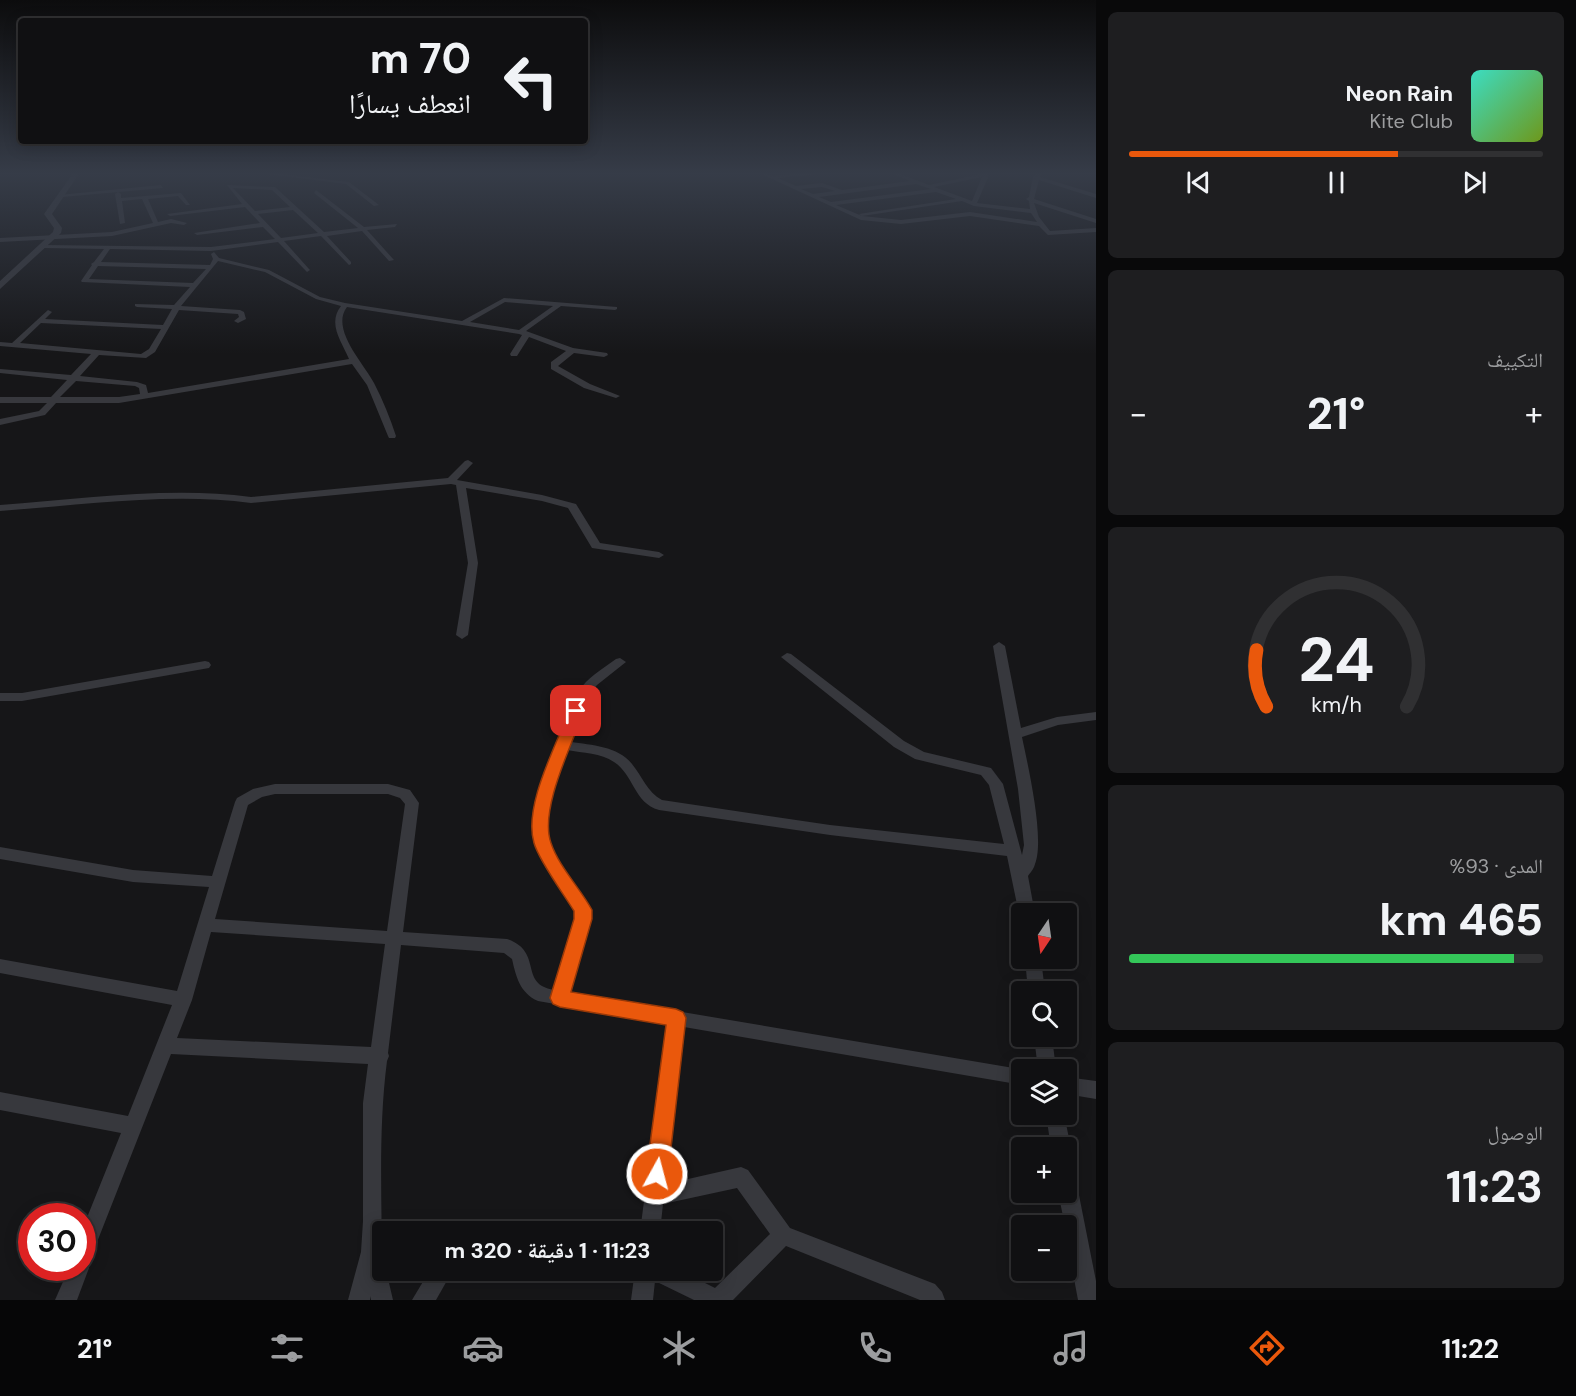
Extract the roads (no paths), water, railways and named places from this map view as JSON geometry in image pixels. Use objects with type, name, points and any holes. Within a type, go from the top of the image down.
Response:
[{"type":"street","points":[[0,286],[55,233]]},
{"type":"street","points":[[0,240],[95,236],[112,233]]},
{"type":"street","points":[[271,233],[307,270]]},
{"type":"street","points":[[321,233],[349,263]]},
{"type":"street","points":[[44,246],[211,249],[339,233]]},
{"type":"street","points":[[366,233],[391,260]]},
{"type":"street","points":[[1049,233],[1065,233]]},
{"type":"street","points":[[108,248],[94,264],[84,281],[196,285]]},
{"type":"street","points":[[211,249],[216,259]]},
{"type":"street","points":[[0,344],[143,356],[152,350],[178,306],[212,267],[216,259]]},
{"type":"street","points":[[216,259],[267,271],[318,298],[345,305],[523,333],[572,350],[604,356]]},
{"type":"street","points":[[94,264],[212,267]]},
{"type":"street","points":[[462,324],[504,300],[615,308]]},
{"type":"street","points":[[137,304],[240,312],[243,317],[238,321]]},
{"type":"street","points":[[514,354],[523,333],[560,304]]},
{"type":"street","points":[[345,305],[340,309],[337,321],[354,361],[367,380],[387,421],[392,436]]},
{"type":"street","points":[[14,345],[48,312]]},
{"type":"street","points":[[38,321],[165,327]]},
{"type":"street","points":[[572,350],[554,364],[554,367],[587,386],[616,396]]},
{"type":"street","points":[[0,422],[37,415],[56,400],[96,353]]},
{"type":"street","points":[[0,400],[119,400],[354,361]]},
{"type":"street","points":[[0,370],[137,384],[143,387],[144,396]]},
{"type":"street","points":[[462,634],[473,562],[456,483],[468,463]]},
{"type":"street","points":[[0,508],[137,498],[222,496],[252,500],[456,483],[507,490],[567,504],[576,509],[596,546],[659,555]]},
{"type":"street","points":[[999,646],[1031,845],[1028,864],[1021,874]]},
{"type":"street","points":[[787,657],[899,744],[920,756],[986,771],[996,784],[1012,851],[1021,874],[1025,903]]},
{"type":"street","points":[[560,998],[583,919],[583,910],[543,844],[539,833],[544,798],[586,688],[620,662]]},
{"type":"street","points":[[0,697],[22,697],[205,665]]},
{"type":"street","points":[[1015,735],[1057,721],[1096,716]]},
{"type":"street","points":[[564,745],[605,753],[622,760],[647,797],[659,805],[830,830],[1012,851]]},
{"type":"street","points":[[96,1222],[183,1000],[242,802],[249,797],[275,789],[398,790],[410,798],[412,803],[371,1124],[373,1221],[371,1252],[359,1300]]},
{"type":"street","points":[[0,853],[133,876],[217,882]]},
{"type":"street","points":[[205,925],[507,946],[520,955],[527,986],[534,993],[1011,1075]]},
{"type":"street","points":[[0,966],[183,1000]]},
{"type":"street","points":[[651,1221],[676,1018]]},
{"type":"street","points":[[165,1046],[380,1056]]},
{"type":"street","points":[[1077,1087],[1096,1090]]},
{"type":"street","points":[[0,1101],[134,1126]]},
{"type":"street","points":[[654,1196],[741,1177],[783,1235],[927,1292],[934,1300]]},
{"type":"street","points":[[1070,1203],[1089,1300]]},
{"type":"street","points":[[678,1281],[717,1300],[783,1235]]},
{"type":"street","points":[[371,1252],[382,1300]]},
{"type":"street","points":[[66,1300],[73,1281]]},
{"type":"street","points":[[423,1300],[436,1281]]},
{"type":"street","points":[[642,1300],[645,1281]]}]
